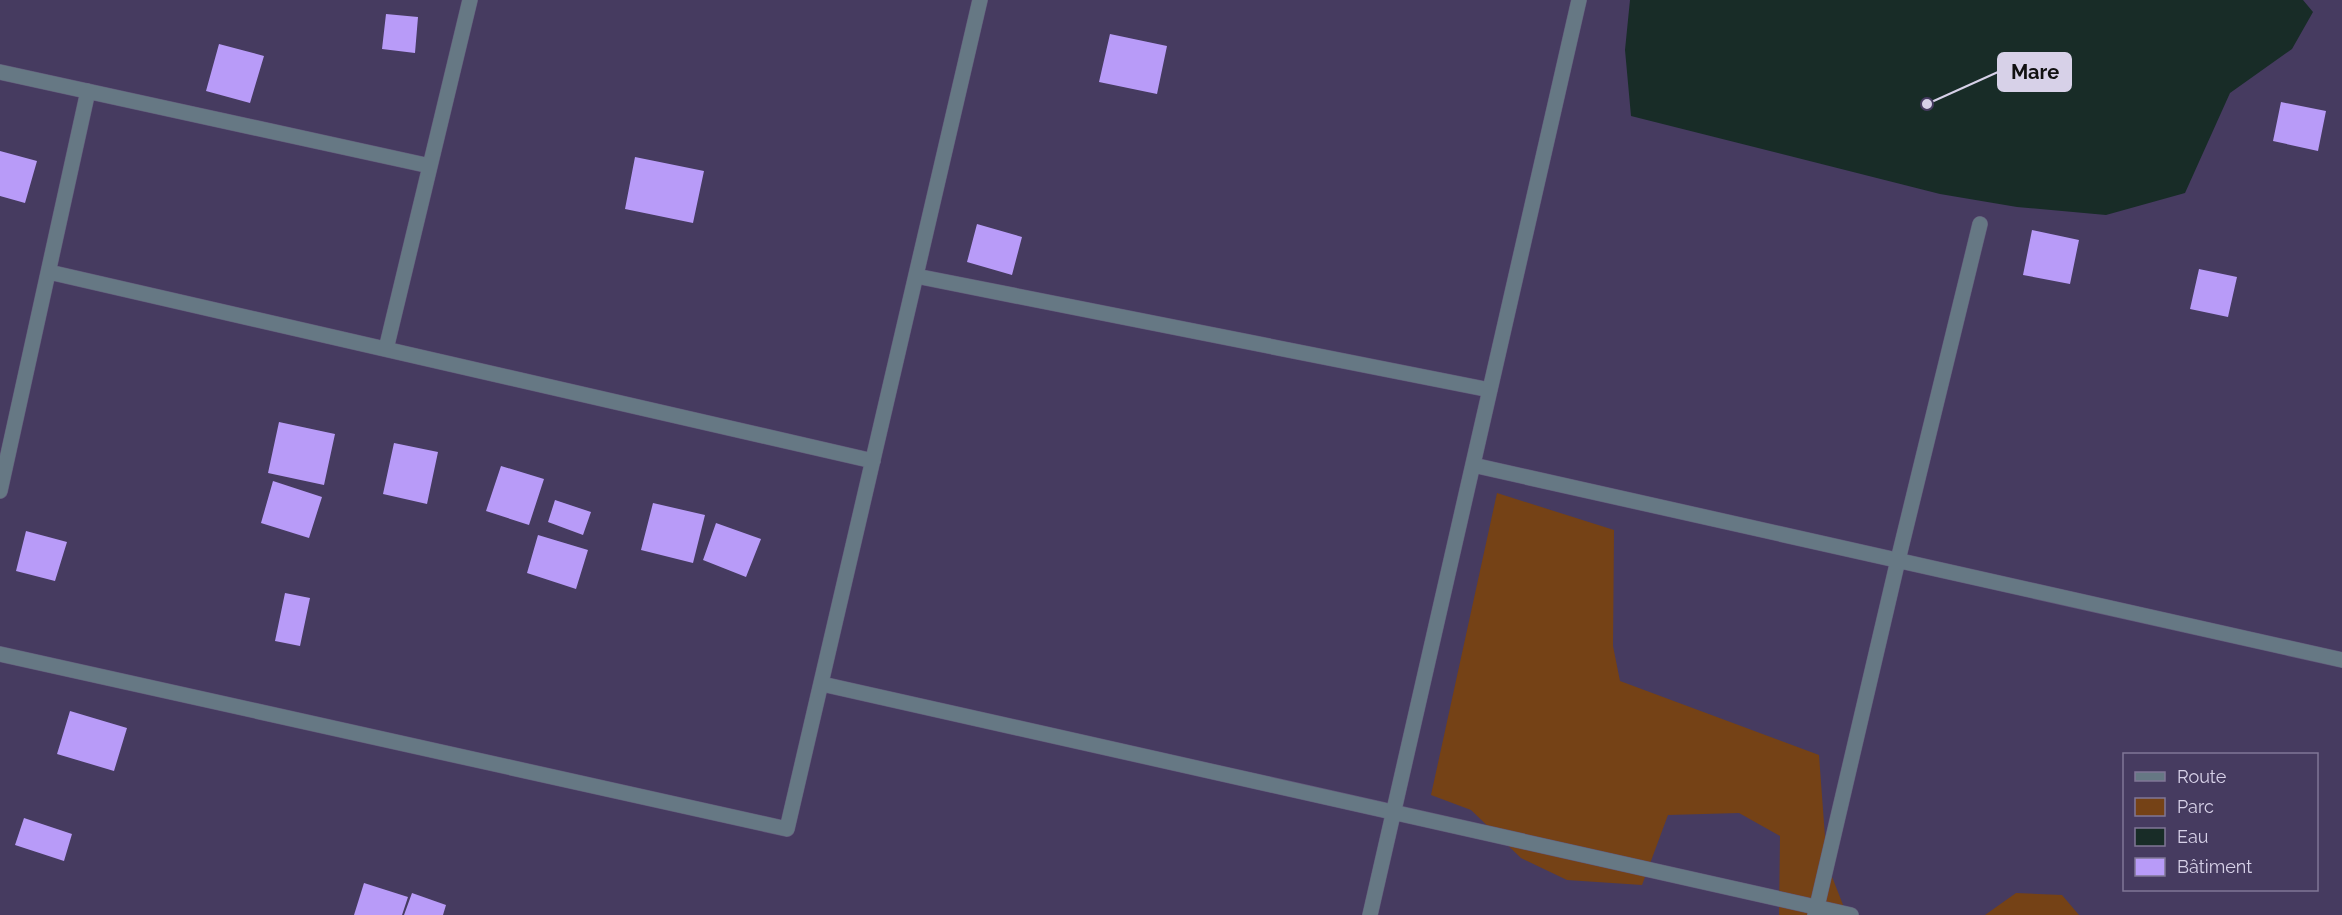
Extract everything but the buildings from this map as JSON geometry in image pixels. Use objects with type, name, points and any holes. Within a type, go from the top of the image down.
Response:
[{"type":"street","points":[[386,350],[470,0]]},
{"type":"street","points":[[0,654],[787,829],[980,0]]},
{"type":"street","points":[[1370,915],[1579,0]]},
{"type":"street","points":[[0,72],[430,166]]},
{"type":"street","points":[[0,491],[88,91]]},
{"type":"street","points":[[1816,911],[1980,224]]},
{"type":"street","points":[[49,272],[873,461]]},
{"type":"street","points":[[916,276],[1490,390]]},
{"type":"street","points":[[1473,465],[2342,660]]},
{"type":"street","points":[[822,684],[1393,812],[1816,911],[1851,915]]},
{"type":"green space","points":[[1497,493],[1614,530],[1613,646],[1620,681],[1819,755],[1827,864],[1847,915],[1779,915],[1780,836],[1739,813],[1668,815],[1642,885],[1567,880],[1521,858],[1471,810],[1431,795]]},
{"type":"green space","points":[[2016,893],[2062,895],[2079,915],[1985,915]]},
{"type":"water","points":[[1630,0],[2303,0],[2313,12],[2292,49],[2230,93],[2185,193],[2106,215],[2017,207],[1940,194],[1631,116],[1625,50]]},
{"type":"place","name":"Mare","points":[[1927,104]]}]
